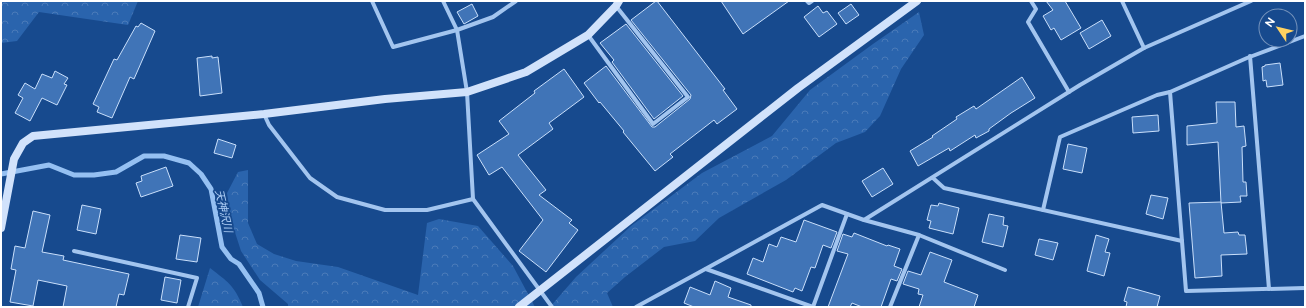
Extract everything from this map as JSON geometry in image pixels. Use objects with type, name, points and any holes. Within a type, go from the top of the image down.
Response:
[{"type":"street","points":[[372,1],[393,47],[457,30],[493,17],[516,1]]},
{"type":"street","points":[[443,1],[457,30],[467,92],[473,199],[552,307]]},
{"type":"street","points":[[807,1],[809,3],[812,1]]},
{"type":"street","points":[[519,307],[798,88],[916,1]]},
{"type":"street","points":[[1031,1],[1036,9],[1028,22],[1070,92]]},
{"type":"street","points":[[1122,1],[1144,48]]},
{"type":"street","points":[[864,220],[1070,92],[1144,48],[1252,1]]},
{"type":"street","points":[[1,228],[14,159],[23,142],[33,136],[264,114],[385,99],[467,92],[526,72],[588,35],[618,3],[688,97],[653,124],[588,35]]},
{"type":"street","points":[[1043,210],[1060,137],[1157,95],[1170,92],[1250,56],[1305,36]]},
{"type":"street","points":[[1250,56],[1269,289]]},
{"type":"street","points":[[1170,92],[1186,291],[1305,288]]},
{"type":"street","points":[[264,114],[269,124],[310,178],[336,197],[385,210],[427,210],[473,199]]},
{"type":"street","points":[[933,178],[944,188],[1182,240]]},
{"type":"street","points":[[636,307],[822,205],[864,220],[919,235],[1005,270]]},
{"type":"street","points":[[706,268],[813,307],[847,214]]},
{"type":"street","points":[[890,307],[919,235]]},
{"type":"street","points":[[74,251],[197,278],[188,307]]},
{"type":"green space","points":[[1,1],[138,1],[128,25],[39,12],[17,41],[1,43]]},
{"type":"green space","points":[[919,12],[924,35],[901,69],[880,116],[865,132],[836,143],[786,180],[719,218],[695,241],[664,247],[607,293],[613,307],[550,307],[576,277],[631,226],[702,173],[772,136],[810,90]]},
{"type":"green space","points":[[248,170],[248,223],[257,244],[274,254],[296,261],[338,267],[418,295],[427,223],[439,219],[478,226],[513,266],[535,307],[288,307],[288,304],[260,280],[241,251],[231,220],[227,193],[238,172]]},
{"type":"green space","points":[[210,268],[230,284],[243,307],[198,307]]},
{"type":"building","points":[[656,1],[725,89],[723,90],[737,109],[717,124],[714,120],[670,154],[673,157],[655,171],[584,83],[606,66],[652,127],[655,127],[690,99],[691,95],[631,20]]},
{"type":"building","points":[[721,1],[789,1],[743,34]]},
{"type":"building","points":[[1046,1],[1065,1],[1081,28],[1061,40],[1054,28],[1051,30],[1043,16],[1053,10]]},
{"type":"building","points":[[472,4],[478,16],[464,24],[457,12]]},
{"type":"building","points":[[851,4],[859,15],[846,24],[838,13]]},
{"type":"building","points":[[818,6],[823,13],[827,11],[837,24],[819,37],[804,17]]},
{"type":"building","points":[[1102,20],[1111,36],[1089,49],[1080,33]]},
{"type":"building","points":[[141,23],[155,31],[134,79],[130,77],[112,118],[97,112],[99,107],[93,104],[114,59],[117,60],[136,26],[138,27]]},
{"type":"building","points":[[626,24],[683,96],[654,119],[612,62],[614,60],[600,43]]},
{"type":"building","points":[[212,56],[212,58],[218,57],[222,93],[200,96],[197,58]]},
{"type":"building","points":[[1280,63],[1283,85],[1267,87],[1266,80],[1263,81],[1262,67],[1265,65]]},
{"type":"building","points":[[564,69],[584,97],[549,123],[553,129],[518,155],[546,190],[539,195],[572,220],[569,223],[578,230],[546,272],[519,251],[543,220],[502,167],[489,175],[477,155],[509,134],[499,121],[535,93],[534,91]]},
{"type":"building","points":[[55,71],[68,78],[64,84],[67,85],[57,105],[42,98],[30,121],[15,113],[23,98],[18,95],[25,83],[35,89],[42,74],[52,78]]},
{"type":"building","points":[[1022,77],[1035,98],[1011,113],[989,129],[989,131],[976,138],[975,135],[950,151],[949,148],[918,166],[910,151],[933,137],[932,136],[957,119],[956,117],[974,106],[976,109]]},
{"type":"building","points":[[1216,102],[1235,102],[1236,127],[1244,126],[1246,146],[1242,147],[1243,182],[1246,182],[1247,196],[1240,196],[1241,202],[1221,203],[1218,142],[1187,145],[1187,126],[1217,123]]},
{"type":"building","points":[[1158,115],[1159,131],[1133,133],[1132,117]]},
{"type":"building","points":[[218,139],[236,145],[232,158],[214,153]]},
{"type":"building","points":[[1068,144],[1087,148],[1082,173],[1063,169]]},
{"type":"building","points":[[166,167],[173,186],[141,197],[136,183],[142,181],[141,176]]},
{"type":"building","points":[[883,168],[893,184],[872,197],[862,181]]},
{"type":"building","points":[[1151,195],[1168,198],[1163,219],[1146,214]]},
{"type":"building","points":[[1221,202],[1224,233],[1238,232],[1239,235],[1245,235],[1247,254],[1221,255],[1222,276],[1195,278],[1189,203]]},
{"type":"building","points":[[939,203],[959,208],[953,234],[929,228],[931,221],[927,220],[931,205],[938,206]]},
{"type":"building","points":[[82,205],[101,209],[96,234],[77,230]]},
{"type":"building","points":[[33,211],[50,215],[42,252],[64,256],[63,260],[129,274],[124,295],[119,294],[116,307],[63,307],[67,286],[38,280],[33,306],[10,302],[16,270],[11,269],[15,246],[25,248]]},
{"type":"building","points":[[989,214],[1004,217],[1003,225],[1008,226],[1003,247],[982,242]]},
{"type":"building","points":[[804,220],[837,232],[831,248],[823,245],[815,268],[811,267],[802,291],[795,288],[793,292],[747,274],[753,258],[763,262],[769,244],[777,247],[781,237],[796,242]]},
{"type":"building","points":[[854,233],[887,246],[900,249],[894,266],[902,269],[897,281],[891,279],[881,307],[862,307],[852,303],[850,307],[828,307],[848,254],[837,251],[843,234],[852,237]]},
{"type":"building","points":[[180,235],[201,238],[197,262],[176,259]]},
{"type":"building","points":[[1096,235],[1109,239],[1105,252],[1110,253],[1104,276],[1087,271]]},
{"type":"building","points":[[1039,239],[1058,243],[1053,260],[1035,255]]},
{"type":"building","points":[[930,252],[952,260],[944,282],[978,295],[974,307],[919,307],[923,295],[918,294],[919,289],[903,284],[908,271],[921,275]]},
{"type":"building","points":[[165,277],[181,280],[177,303],[161,300]]},
{"type":"building","points":[[715,281],[731,288],[728,297],[751,305],[751,307],[694,307],[684,303],[690,287],[710,295]]},
{"type":"building","points":[[1128,287],[1160,296],[1157,307],[1126,307],[1127,302],[1124,301]]},
{"type":"waterway","name":"天神沢川","points":[[1,174],[49,165],[74,175],[94,175],[116,172],[144,156],[164,156],[189,163],[201,174],[211,189],[222,247],[231,259],[239,264],[259,293],[263,307]]}]
